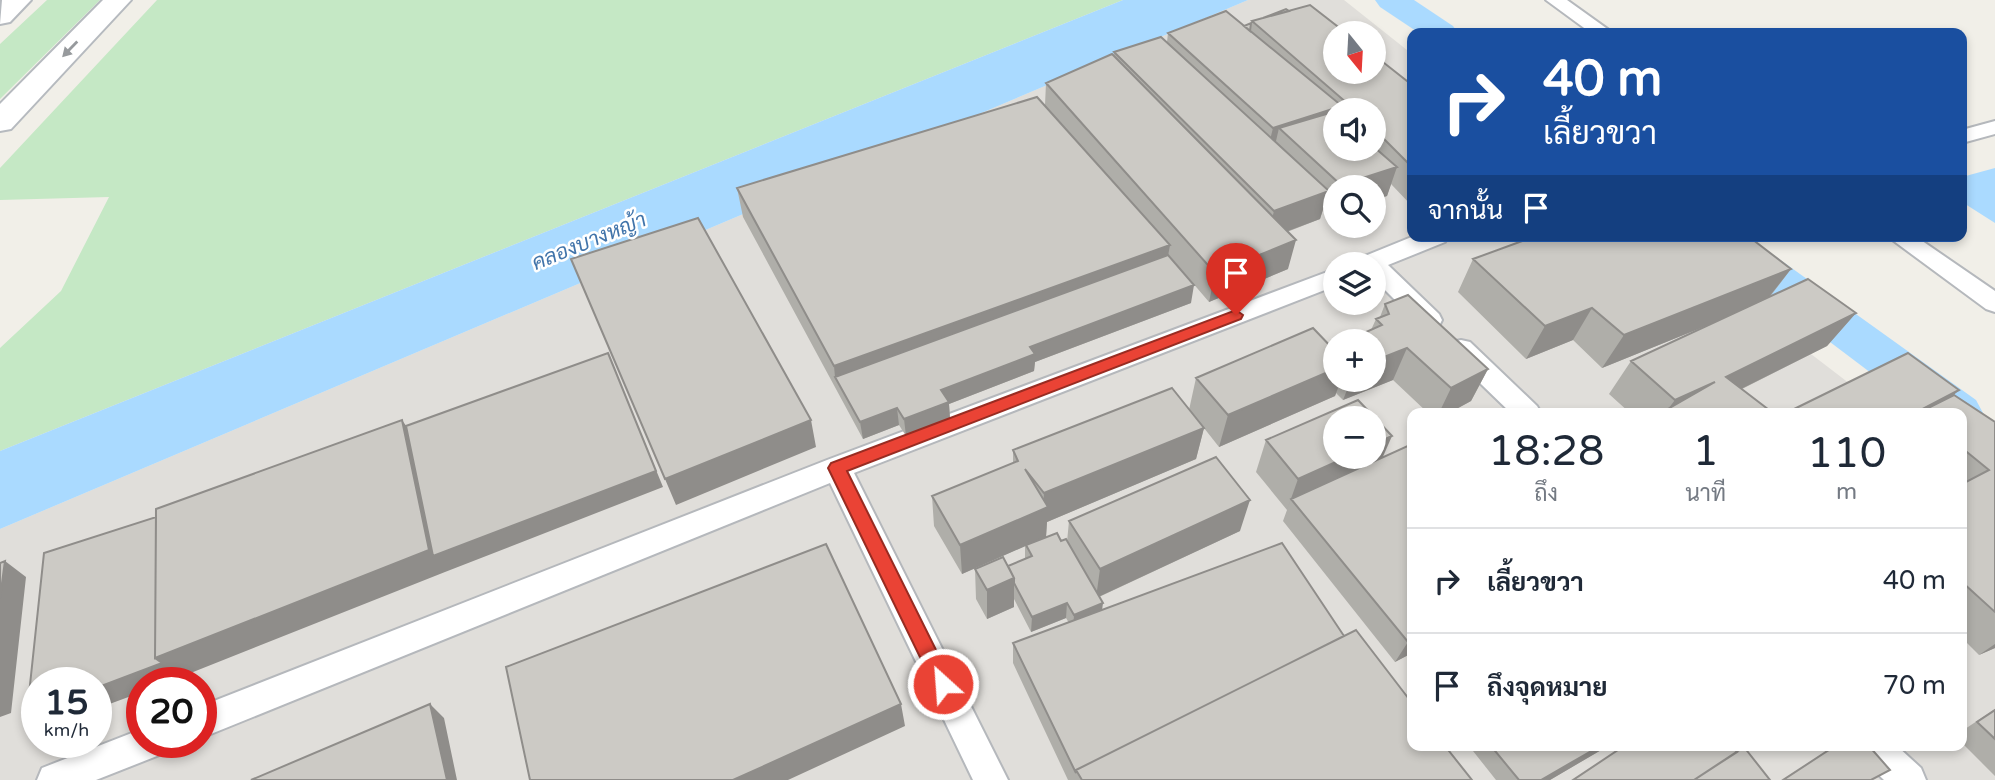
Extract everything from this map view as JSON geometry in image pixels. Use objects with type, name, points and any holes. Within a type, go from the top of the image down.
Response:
[{"type":"main road","points":[[0,16],[18,0]]},
{"type":"main road","points":[[0,122],[118,0]]},
{"type":"lane","points":[[1555,0],[1596,28]]},
{"type":"lane","points":[[1967,135],[1995,127]]},
{"type":"lane","points":[[1386,258],[1423,242]]},
{"type":"lane","points":[[1907,242],[1995,303]]},
{"type":"lane","points":[[1386,277],[1523,408]]},
{"type":"lane","points":[[217,716],[837,468],[1323,282]]},
{"type":"lane","points":[[837,468],[991,780]]},
{"type":"lane","points":[[1878,751],[1909,780]]},
{"type":"lane","points":[[64,778],[126,752]]},
{"type":"shaded area","points":[[1248,0],[1344,0],[1370,21],[1323,21],[1323,84],[1386,84],[1386,33],[1407,50],[1407,242],[1665,242],[1881,408],[1407,408],[1407,751],[1967,751],[1967,474],[1995,495],[1995,780],[0,780],[0,529]]},
{"type":"green space","points":[[47,0],[100,0],[0,99],[0,44]]},
{"type":"green space","points":[[157,0],[1123,0],[0,451],[0,348],[61,291],[109,197],[0,200],[0,168]]},
{"type":"water","points":[[1123,0],[1248,0],[0,529],[0,451]]},
{"type":"water","points":[[1995,168],[1995,223],[1967,205],[1967,176]]},
{"type":"building","points":[[1310,5],[1331,21],[1323,21],[1323,82],[1252,21]]},
{"type":"building","points":[[1286,9],[1289,11],[1263,18]]},
{"type":"building","points":[[1226,11],[1332,98],[1323,98],[1323,112],[1273,128],[1168,33]]},
{"type":"building","points":[[1161,37],[1323,186],[1323,193],[1274,211],[1114,52]]},
{"type":"building","points":[[1112,54],[1296,240],[1215,273],[1046,83]]},
{"type":"building","points":[[1386,64],[1407,81],[1407,162],[1386,141],[1386,98],[1341,98],[1325,84],[1386,84]]},
{"type":"building","points":[[1037,97],[1170,245],[834,366],[737,188]]},
{"type":"building","points":[[1323,115],[1323,161],[1386,161],[1386,157],[1397,167],[1372,175],[1330,175],[1279,128]]},
{"type":"building","points":[[698,218],[811,420],[665,479],[571,259]]},
{"type":"building","points":[[1520,242],[1756,242],[1791,269],[1624,335],[1592,308],[1545,326],[1473,259]]},
{"type":"building","points":[[1168,255],[1194,285],[1030,347],[1035,354],[941,390],[949,402],[904,419],[897,408],[860,422],[835,377]]},
{"type":"building","points":[[1808,279],[1856,313],[1726,377],[1766,408],[1670,408],[1715,382],[1675,400],[1631,361]]},
{"type":"building","points":[[1408,295],[1488,369],[1451,388],[1407,348],[1386,356],[1386,329],[1373,329],[1382,325],[1376,319],[1389,314],[1386,304]]},
{"type":"building","points":[[1313,328],[1323,338],[1323,374],[1228,415],[1196,378]]},
{"type":"building","points":[[608,353],[656,471],[433,556],[406,426]]},
{"type":"building","points":[[1908,353],[1959,390],[1925,408],[1796,408]]},
{"type":"building","points":[[1172,388],[1204,428],[1044,493],[1025,469],[1048,507],[960,545],[932,496],[1018,461],[1013,450]]},
{"type":"building","points":[[1954,395],[1995,422],[1995,612],[1967,587],[1967,481],[1989,470],[1967,452],[1967,408],[1928,408]]},
{"type":"building","points":[[1358,400],[1364,406],[1344,406]]},
{"type":"building","points":[[1323,415],[1323,468],[1298,479],[1266,440]]},
{"type":"building","points":[[402,420],[429,550],[155,658],[156,509]]},
{"type":"building","points":[[1407,446],[1407,641],[1291,499],[1357,469],[1386,469],[1386,456]]},
{"type":"building","points":[[1216,457],[1250,500],[1100,569],[1069,521]]},
{"type":"building","points":[[156,517],[155,658],[162,663],[151,667],[126,667],[126,677],[112,682],[112,667],[32,667],[44,553]]},
{"type":"building","points":[[1057,533],[1061,541],[1066,539],[1103,603],[1074,615],[1067,603],[1032,617],[1008,566],[1032,556],[1026,545]]},
{"type":"building","points":[[1282,543],[1344,636],[1076,770],[1076,773],[1013,643]]},
{"type":"building","points":[[826,544],[901,704],[733,780],[530,780],[506,667]]},
{"type":"building","points":[[1003,557],[1014,578],[987,590],[975,569]]},
{"type":"building","points":[[5,561],[0,598],[0,563]]},
{"type":"building","points":[[1356,630],[1407,696],[1407,751],[1449,751],[1472,780],[1082,780],[1076,770]]},
{"type":"building","points":[[430,704],[447,780],[251,780]]},
{"type":"building","points":[[1995,710],[1995,739],[1977,722]]},
{"type":"building","points":[[1495,751],[1591,751],[1541,780],[1519,780]]},
{"type":"building","points":[[1616,751],[1737,752],[1694,780],[1573,780]]},
{"type":"building","points":[[1738,751],[1747,751],[1770,780],[1694,780]]},
{"type":"building","points":[[1827,751],[1873,751],[1890,770],[1871,780],[1783,780]]},
{"type":"waterway","name":"คลองบางหญ้า","points":[[1392,0],[1434,28]]},
{"type":"waterway","points":[[1726,242],[1952,408]]},
{"type":"route","points":[[943,684],[837,468],[1236,315]]}]
